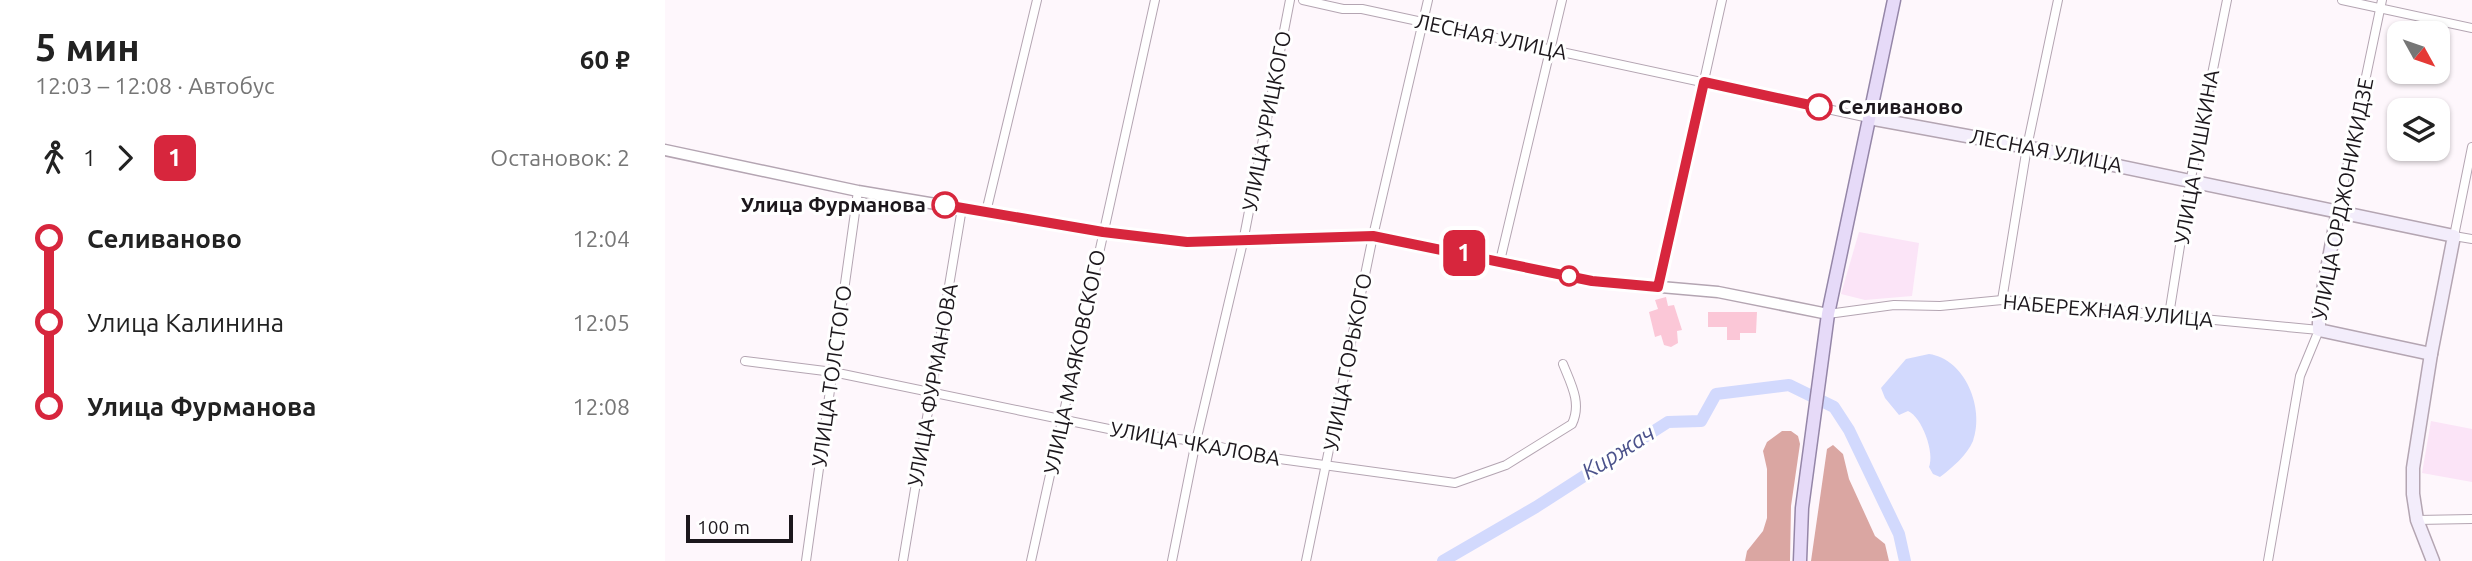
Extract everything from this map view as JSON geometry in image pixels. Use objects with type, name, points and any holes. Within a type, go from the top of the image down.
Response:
[{"type":"main road","points":[[1800,561],[1802,508],[1828,314],[1894,0]]},
{"type":"main road","name":"ЛЕСНАЯ УЛИЦА","points":[[1869,118],[2191,180],[2454,236]]},
{"type":"main road","name":"УЛИЦА ОРДЖОНИКИДЗЕ","points":[[2319,330],[2319,312],[2338,210]]},
{"type":"main road","points":[[2433,561],[2417,520],[2413,468],[2425,387],[2454,236]]},
{"type":"main road","name":"НАБЕРЕЖНАЯ УЛИЦА","points":[[2319,330],[2431,354]]},
{"type":"street","points":[[986,212],[1037,0]]},
{"type":"street","name":"УЛИЦА МАЯКОВСКОГО","points":[[1031,561],[1155,0]]},
{"type":"street","name":"УЛИЦА УРИЦКОГО","points":[[1172,561],[1196,441],[1243,242],[1290,0]]},
{"type":"street","name":"ЛЕСНАЯ УЛИЦА","points":[[1303,0],[1423,22],[1869,118]]},
{"type":"street","name":"УЛИЦА ГОРЬКОГО","points":[[1306,561],[1373,236],[1428,0]]},
{"type":"street","points":[[1500,261],[1562,0]]},
{"type":"street","points":[[1658,287],[1722,0]]},
{"type":"street","points":[[2002,300],[2027,147],[2058,0]]},
{"type":"street","name":"УЛИЦА ПУШКИНА","points":[[2169,315],[2191,180],[2227,0]]},
{"type":"street","points":[[2342,0],[2381,4],[2472,28]]},
{"type":"street","name":"УЛИЦА ОРДЖОНИКИДЗЕ","points":[[2338,210],[2381,4]]},
{"type":"street","points":[[2472,147],[2454,236],[2472,239]]},
{"type":"street","name":"НАБЕРЕЖНАЯ УЛИЦА","points":[[665,150],[858,191],[1103,232],[1187,242],[1373,236],[1592,281],[1718,292],[1828,314],[1894,305],[1940,306],[2002,300],[2319,330]]},
{"type":"street","name":"УЛИЦА ТОЛСТОГО","points":[[806,561],[858,191]]},
{"type":"street","name":"УЛИЦА ФУРМАНОВА","points":[[903,561],[962,208]]},
{"type":"street","name":"УЛИЦА ОРДЖОНИКИДЗЕ","points":[[2268,561],[2300,376],[2319,330]]},
{"type":"street","name":"УЛИЦА ЧКАЛОВА","points":[[745,361],[833,372],[1133,434],[1196,441],[1258,456],[1455,483],[1506,464],[1572,424],[1577,406],[1575,393],[1563,364]]},
{"type":"street","points":[[2417,520],[2472,519]]},
{"type":"shaded area","points":[[1859,232],[1919,243],[1912,296],[1865,300],[1841,294]]},
{"type":"shaded area","points":[[2431,421],[2472,429],[2472,482],[2422,473]]},
{"type":"shaded area","points":[[1782,431],[1791,431],[1798,436],[1800,444],[1791,506],[1790,561],[1745,561],[1747,551],[1763,531],[1767,518],[1767,469],[1763,451],[1767,442]]},
{"type":"shaded area","points":[[1833,445],[1843,454],[1849,479],[1875,536],[1885,544],[1889,561],[1811,561],[1827,449]]},
{"type":"water","points":[[1929,354],[1953,365],[1962,375],[1974,400],[1976,414],[1973,441],[1959,461],[1940,477],[1933,474],[1929,467],[1929,445],[1918,420],[1908,411],[1899,415],[1885,398],[1881,388],[1906,359]]},
{"type":"building","points":[[1666,297],[1668,306],[1674,305],[1682,330],[1677,331],[1678,343],[1671,347],[1664,345],[1661,335],[1655,337],[1649,312],[1658,309],[1655,300]]},
{"type":"building","points":[[1708,312],[1757,312],[1756,333],[1740,333],[1740,340],[1727,340],[1727,327],[1708,327]]},
{"type":"waterway","name":"Киржач","points":[[1443,561],[1536,507],[1668,422],[1701,421],[1716,394],[1789,385],[1834,407],[1849,430],[1899,534],[1905,561]]},
{"type":"bus line","name":"1","points":[[945,205],[1103,232],[1187,242],[1373,236],[1592,281],[1658,287],[1704,82],[1819,107]]},
{"type":"place","name":"Селиваново","points":[[1819,107]]},
{"type":"place","name":"Улица Фурманова","points":[[945,205]]}]
